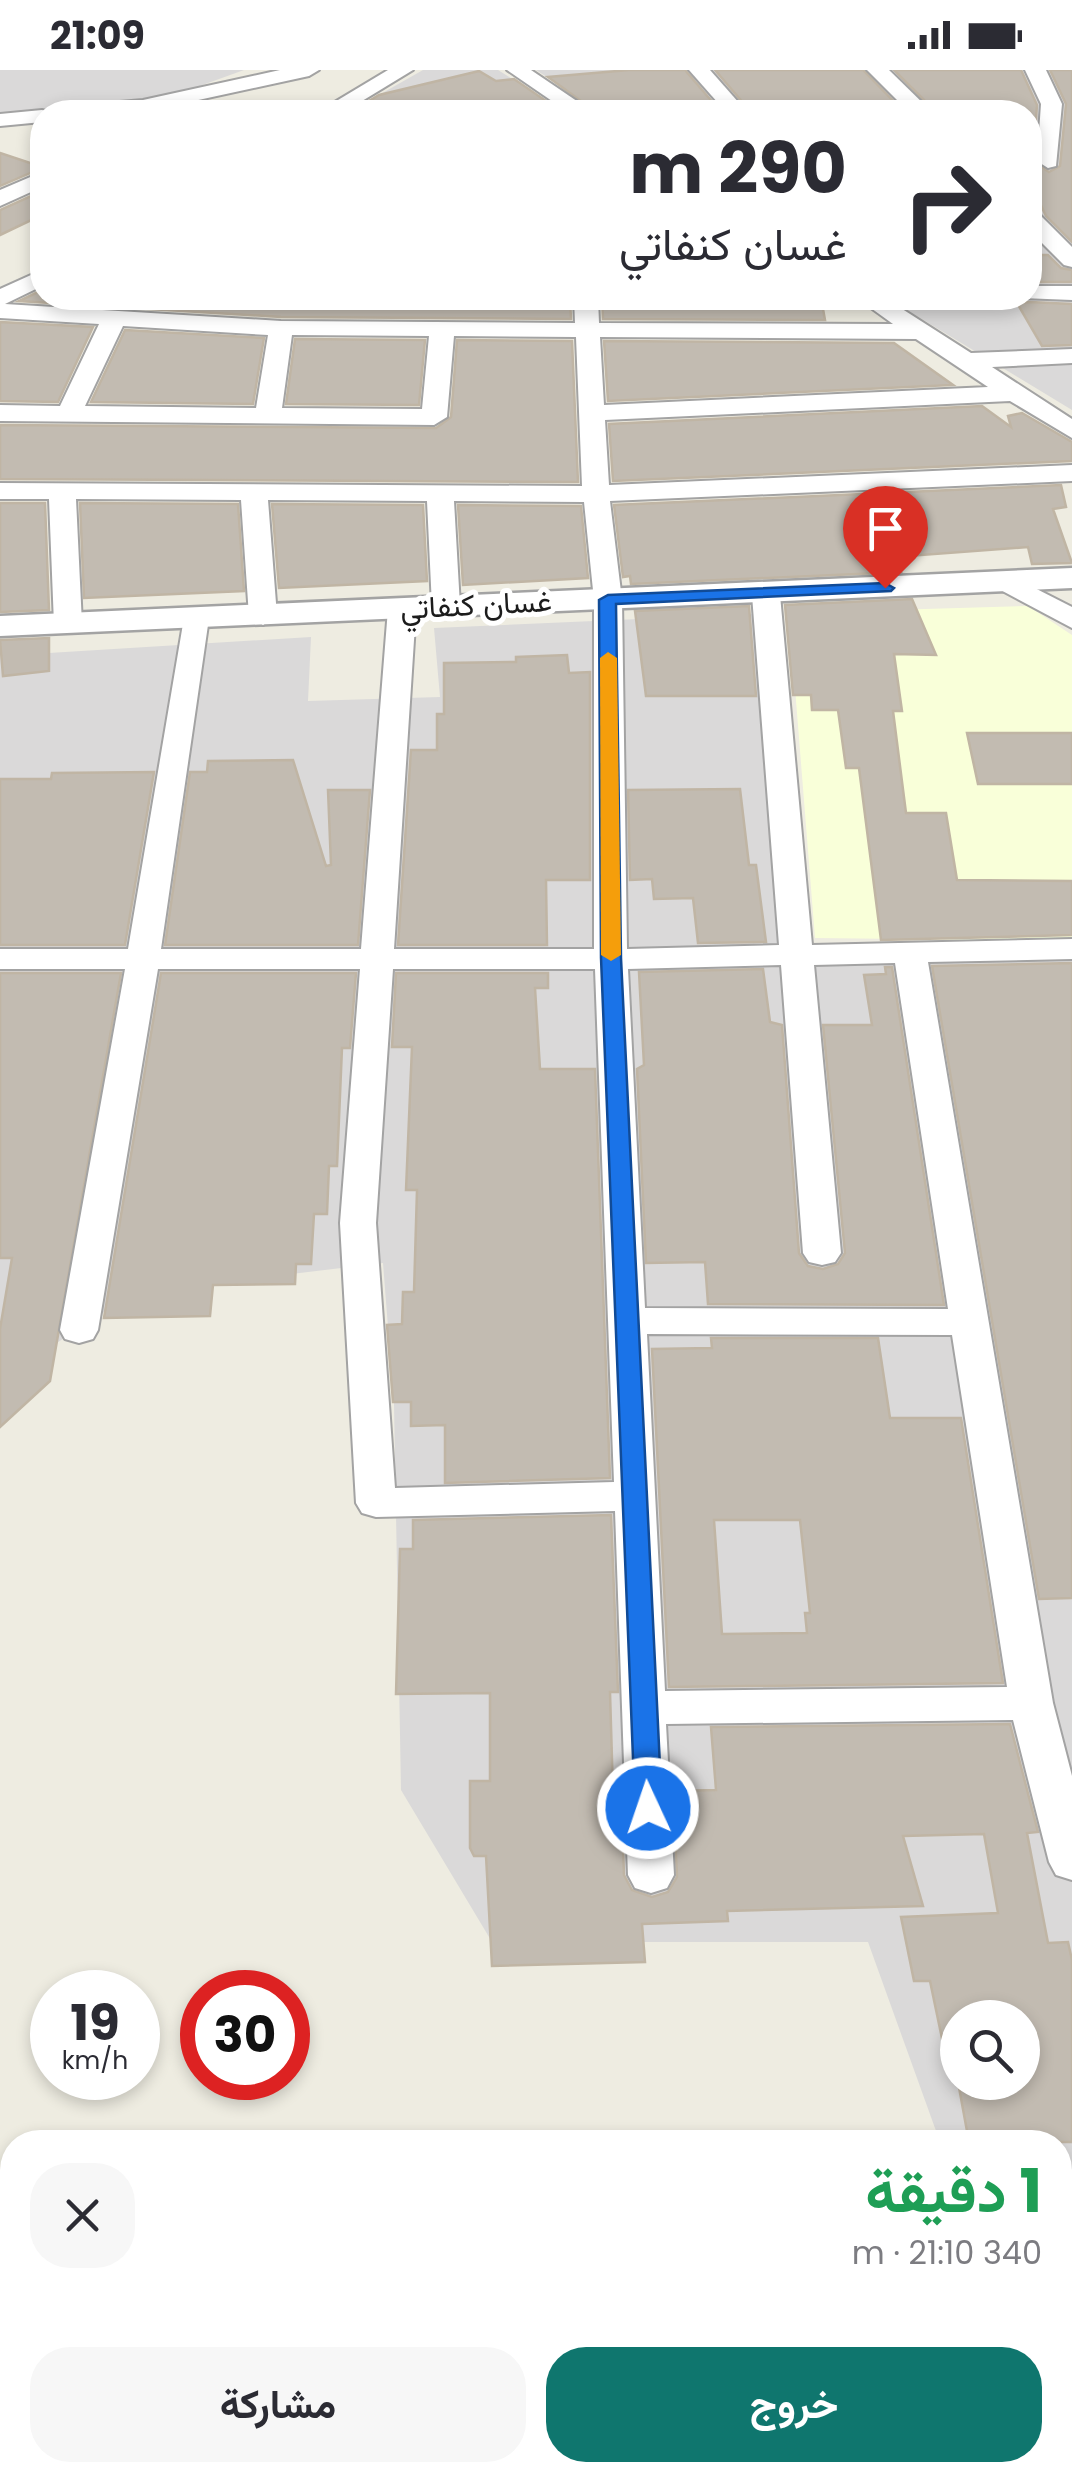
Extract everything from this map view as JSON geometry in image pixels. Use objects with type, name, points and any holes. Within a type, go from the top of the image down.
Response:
[{"type":"street","points":[[183,100],[308,70]]},
{"type":"street","points":[[348,100],[403,70]]},
{"type":"street","points":[[517,70],[559,100]]},
{"type":"street","points":[[700,70],[727,100]]},
{"type":"street","points":[[877,70],[909,100]]},
{"type":"street","points":[[1035,70],[1050,88],[1056,110],[1042,151]]},
{"type":"street","points":[[354,96],[360,100]]},
{"type":"street","points":[[0,120],[30,117]]},
{"type":"street","points":[[0,128],[30,118]]},
{"type":"street","points":[[1042,160],[1072,160]]},
{"type":"street","points":[[0,199],[30,184]]},
{"type":"street","points":[[1042,230],[1072,260]]},
{"type":"street","points":[[0,298],[30,283]]},
{"type":"street","points":[[1042,293],[1072,292]]},
{"type":"street","points":[[326,328],[328,310]]},
{"type":"street","points":[[473,329],[474,310]]},
{"type":"street","points":[[887,310],[1072,430]]},
{"type":"street","points":[[0,311],[281,328],[442,329],[473,329],[587,313],[922,332]]},
{"type":"street","points":[[587,313],[596,494],[608,600],[611,958],[651,1875]]},
{"type":"street","points":[[68,414],[114,318]]},
{"type":"street","points":[[268,416],[281,328]]},
{"type":"street","points":[[0,413],[434,417],[442,329]]},
{"type":"street","points":[[966,361],[1072,356]]},
{"type":"street","points":[[592,412],[1014,392]]},
{"type":"street","points":[[0,491],[596,494],[1072,474]]},
{"type":"street","points":[[62,491],[68,624]]},
{"type":"street","points":[[254,492],[262,616]]},
{"type":"street","points":[[440,494],[446,606]]},
{"type":"street","name":"غسان كنفاتي","points":[[0,626],[766,595],[1072,578]]},
{"type":"street","points":[[1005,581],[1072,619]]},
{"type":"street","points":[[766,595],[822,1253]]},
{"type":"street","points":[[402,608],[358,1222],[376,1503],[634,1496]]},
{"type":"street","points":[[78,1330],[143,959],[195,618]]},
{"type":"street","points":[[0,959],[611,958],[1072,948]]},
{"type":"street","points":[[910,953],[1031,1703],[1072,1862]]},
{"type":"street","points":[[627,1322],[968,1322]]},
{"type":"street","points":[[644,1708],[1031,1703]]},
{"type":"shaded area","points":[[0,70],[244,70],[172,96],[141,100],[30,100],[30,114],[0,118]]},
{"type":"shaded area","points":[[423,70],[498,70],[547,100],[370,100]]},
{"type":"shaded area","points":[[536,70],[1072,70],[1072,410],[907,310],[1042,310],[1042,100],[582,100]]},
{"type":"shaded area","points":[[1028,606],[1072,635],[1072,941],[815,938],[789,613]]},
{"type":"shaded area","points":[[754,614],[784,963],[1072,959],[1072,2130],[936,2130],[868,1942],[492,1942],[401,1790],[394,1404],[383,1263],[133,1293],[0,1380],[0,656],[311,637],[308,701],[440,697],[434,628]]},
{"type":"building","points":[[685,70],[711,100],[580,100],[548,77]]},
{"type":"building","points":[[715,70],[863,70],[892,100],[741,100]]},
{"type":"building","points":[[894,70],[1021,70],[1035,100],[924,100]]},
{"type":"building","points":[[1050,70],[1072,70],[1072,242],[1042,208],[1042,167],[1049,172],[1060,166],[1066,104]]},
{"type":"building","points":[[479,71],[496,81],[514,79],[545,100],[371,100]]},
{"type":"building","points":[[0,153],[30,163],[30,173],[0,186]]},
{"type":"building","points":[[30,196],[30,221],[0,235],[0,210]]},
{"type":"building","points":[[1042,255],[1048,255],[1061,268],[1072,270],[1072,282],[1042,282]]},
{"type":"building","points":[[1042,303],[1072,304],[1072,345],[1042,346],[1021,310],[1042,310]]},
{"type":"building","points":[[166,310],[571,310],[571,319],[281,317]]},
{"type":"building","points":[[603,310],[823,310],[825,320],[603,319]]},
{"type":"building","points":[[0,322],[93,327],[58,402],[0,401]]},
{"type":"building","points":[[125,330],[264,338],[253,404],[91,402]]},
{"type":"building","points":[[295,339],[425,340],[419,405],[286,404]]},
{"type":"building","points":[[457,340],[572,341],[578,482],[0,479],[0,425],[436,428],[451,417]]},
{"type":"building","points":[[604,341],[894,343],[953,385],[608,401]]},
{"type":"building","points":[[982,406],[1011,427],[1008,416],[1022,413],[1072,442],[1072,461],[613,481],[609,424]]},
{"type":"building","points":[[1061,485],[1066,507],[1053,509],[1072,563],[1032,564],[1028,547],[894,557],[901,572],[631,584],[630,576],[623,577],[614,505]]},
{"type":"building","points":[[0,503],[45,503],[49,610],[0,612]]},
{"type":"building","points":[[80,503],[238,504],[244,591],[84,598]]},
{"type":"building","points":[[272,504],[423,505],[427,581],[279,588]]},
{"type":"building","points":[[458,505],[581,506],[588,578],[463,585]]},
{"type":"building","points":[[912,599],[936,655],[894,654],[902,711],[893,711],[906,813],[946,813],[957,880],[1072,881],[1072,935],[881,940],[859,768],[846,768],[838,710],[812,710],[811,695],[793,695],[785,605]]},
{"type":"building","points":[[749,606],[756,696],[646,696],[635,611]]},
{"type":"building","points":[[49,638],[49,671],[3,676],[0,640]]},
{"type":"building","points":[[567,655],[569,673],[590,672],[590,880],[546,880],[547,945],[398,945],[411,750],[437,750],[437,714],[444,714],[444,663],[516,662],[516,657]]},
{"type":"building","points":[[967,733],[1072,733],[1072,784],[978,784]]},
{"type":"building","points":[[293,760],[326,866],[331,865],[328,790],[370,790],[358,945],[165,945],[190,772],[207,772],[208,761]]},
{"type":"building","points":[[154,772],[125,945],[0,945],[0,779],[51,779],[52,773]]},
{"type":"building","points":[[740,789],[749,865],[756,865],[766,942],[698,943],[693,898],[654,899],[652,879],[630,880],[628,790]]},
{"type":"building","points":[[1072,963],[1072,1598],[1039,1599],[932,966]]},
{"type":"building","points":[[885,967],[892,967],[944,1305],[708,1304],[705,1262],[646,1263],[637,1069],[644,1065],[639,972],[763,969],[770,1022],[782,1025],[799,1253],[808,1266],[823,1269],[838,1264],[845,1253],[823,1025],[872,1025],[864,975],[886,974]]},
{"type":"building","points":[[0,973],[121,973],[50,1381],[0,1427],[0,1329],[12,1258],[0,1258]]},
{"type":"building","points":[[161,973],[356,973],[350,1048],[342,1048],[337,1166],[329,1166],[327,1214],[314,1214],[311,1264],[296,1264],[295,1284],[213,1285],[210,1316],[104,1318]]},
{"type":"building","points":[[396,973],[548,973],[548,988],[535,988],[540,1069],[595,1069],[610,1478],[445,1483],[445,1425],[411,1426],[411,1402],[393,1402],[387,1325],[402,1324],[403,1292],[414,1292],[417,1190],[406,1190],[412,1047],[392,1047]]},
{"type":"building","points":[[711,1338],[878,1338],[890,1418],[961,1418],[1003,1683],[669,1687],[652,1349],[712,1348]],"holes":[[[714,1520],[800,1520],[810,1613],[805,1613],[807,1633],[722,1634]]]},
{"type":"building","points":[[611,1515],[618,1692],[610,1692],[613,1793],[621,1792],[624,1875],[632,1890],[652,1897],[668,1892],[677,1877],[673,1791],[716,1790],[711,1727],[1010,1724],[1038,1832],[1027,1833],[1048,1943],[1068,1942],[1072,1960],[1072,2130],[967,2130],[961,2100],[1040,2100],[1040,2000],[940,2000],[940,2029],[930,1981],[914,1981],[901,1917],[998,1913],[984,1834],[903,1836],[923,1906],[727,1911],[728,1921],[642,1924],[645,1962],[492,1966],[486,1856],[474,1856],[470,1848],[470,1781],[490,1781],[490,1693],[396,1694],[400,1549],[413,1549],[413,1520]]},
{"type":"slow traffic","points":[[608,658],[611,955]]},
{"type":"route","points":[[648,1808],[611,958],[608,600],[885,588]]}]
